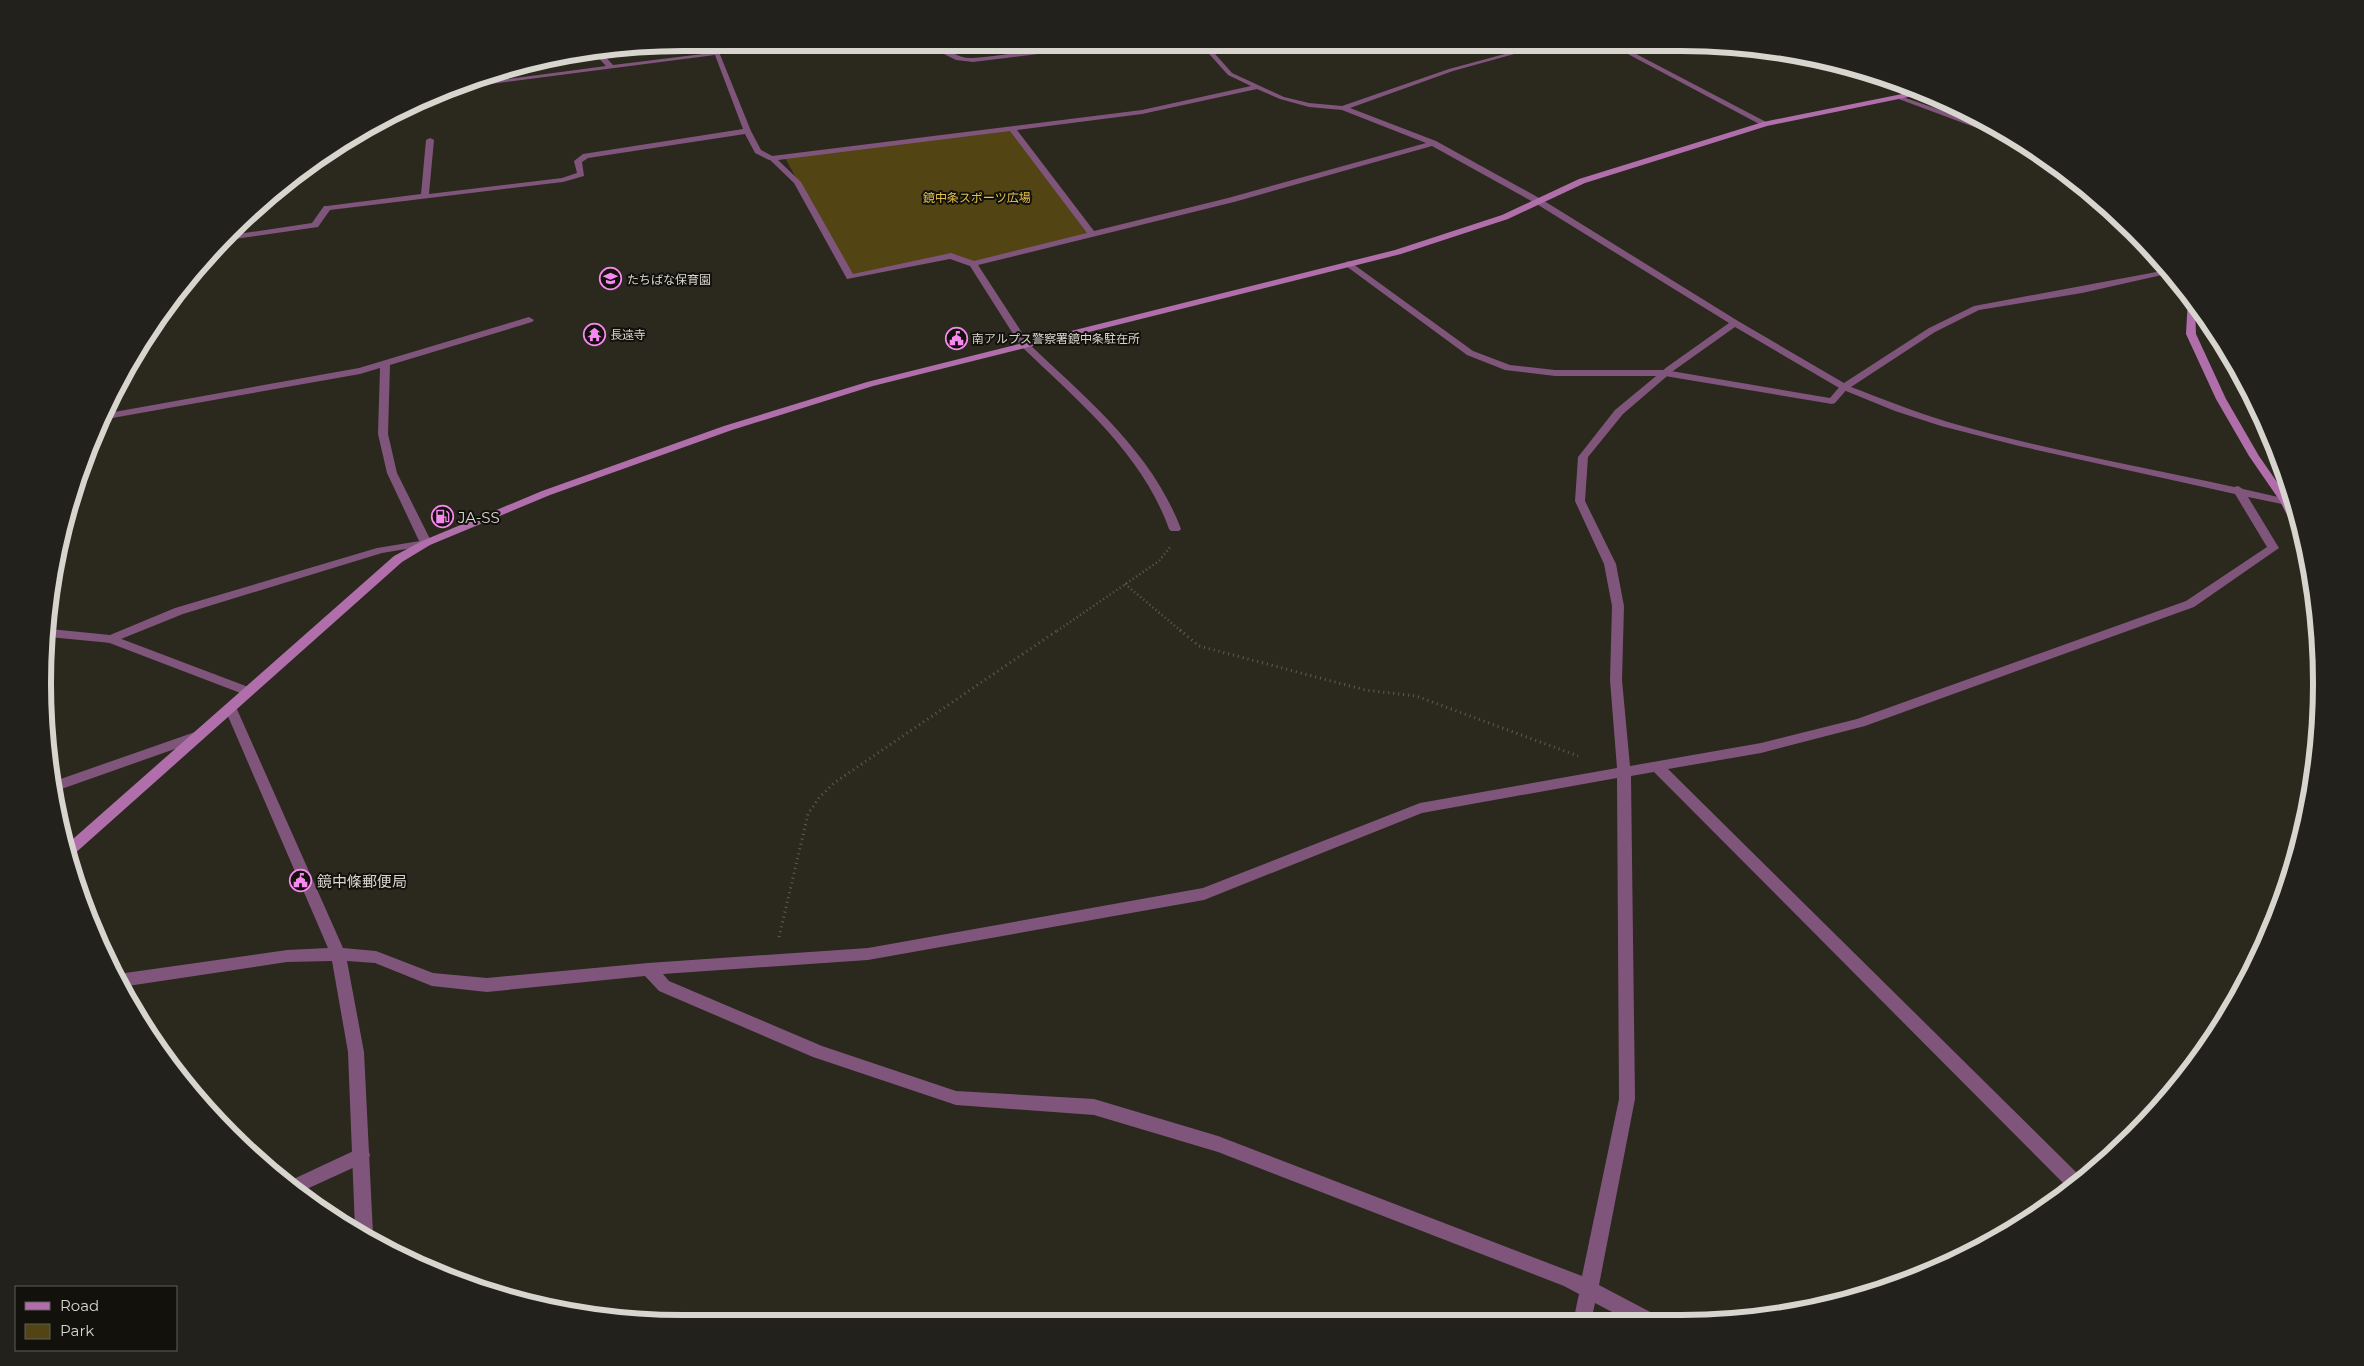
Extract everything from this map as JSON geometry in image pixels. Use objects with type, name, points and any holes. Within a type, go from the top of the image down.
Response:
[{"type":"street","points":[[481,85],[612,68],[720,51]]},
{"type":"street","points":[[941,51],[958,59],[973,60],[1046,51],[1085,51]]},
{"type":"street","points":[[1209,51],[1230,74],[1282,98],[1309,105],[1343,108],[1433,143],[1538,201],[1844,387],[1899,409],[1945,424],[2019,443],[2286,501]]},
{"type":"street","points":[[1343,108],[1451,70],[1519,51]]},
{"type":"street","points":[[1625,51],[1766,124]]},
{"type":"street","points":[[717,53],[747,131],[758,151],[772,158],[797,182],[850,277],[950,256],[973,264],[1231,200],[1433,143]]},
{"type":"street","points":[[602,57],[612,68]]},
{"type":"street","points":[[772,158],[1142,112],[1256,87]]},
{"type":"street","points":[[73,847],[368,583],[398,559],[426,543],[546,493],[728,428],[870,384],[1398,252],[1505,217],[1582,181],[1766,124],[1911,95]]},
{"type":"street","points":[[1898,97],[1978,126]]},
{"type":"street","points":[[1011,128],[1092,234]]},
{"type":"street","points":[[235,237],[315,225],[327,208],[563,180],[580,174],[578,161],[586,156],[747,131]]},
{"type":"street","points":[[425,196],[430,140]]},
{"type":"street","points":[[973,264],[1025,345],[1134,453],[1170,512],[1175,529]]},
{"type":"street","points":[[1349,264],[1470,353],[1508,368],[1555,373],[1664,373],[1832,401],[1844,387],[1932,330],[1977,308],[2082,290],[2161,272]]},
{"type":"street","points":[[2191,311],[2191,334],[2221,400],[2254,456],[2284,495]]},
{"type":"street","points":[[111,415],[360,371],[528,320]]},
{"type":"street","points":[[1584,1315],[1627,1100],[1624,772],[1616,680],[1618,606],[1610,564],[1580,501],[1583,457],[1619,412],[1664,373],[1736,323]]},
{"type":"street","points":[[385,364],[383,434],[392,473],[426,543]]},
{"type":"street","points":[[126,980],[286,956],[338,954],[376,958],[432,979],[487,985],[648,969],[868,954],[1204,894],[1420,808],[1761,748],[1860,723],[2190,604],[2273,548],[2238,490]]},
{"type":"street","points":[[111,639],[179,611],[381,550],[426,543]]},
{"type":"street","points":[[54,633],[111,639],[247,691]]},
{"type":"street","points":[[230,707],[338,954],[356,1052],[364,1228]]},
{"type":"street","points":[[60,785],[198,736]]},
{"type":"street","points":[[1656,766],[2072,1180]]},
{"type":"street","points":[[648,969],[664,986],[819,1052],[956,1098],[1094,1107],[1218,1144],[1569,1279],[1635,1315]]},
{"type":"street","points":[[299,1184],[362,1155]]},
{"type":"path","points":[[774,960],[808,814],[818,798],[834,783],[1159,561],[1172,546],[1175,529]]},
{"type":"path","points":[[1125,584],[1199,646],[1365,690],[1416,696],[1593,762],[1602,776]]},
{"type":"green space","name":"鏡中条スポーツ広場","points":[[1011,127],[1092,234],[973,264],[950,256],[850,277],[784,156]]},
{"type":"place","name":"たちばな保育園","points":[[611,279]]},
{"type":"place","name":"長遠寺","points":[[594,334]]},
{"type":"place","name":"南アルプス警察署鏡中条駐在所","points":[[956,338]]},
{"type":"place","name":"JA-SS","points":[[442,517]]},
{"type":"place","name":"鏡中條郵便局","points":[[301,881]]}]
